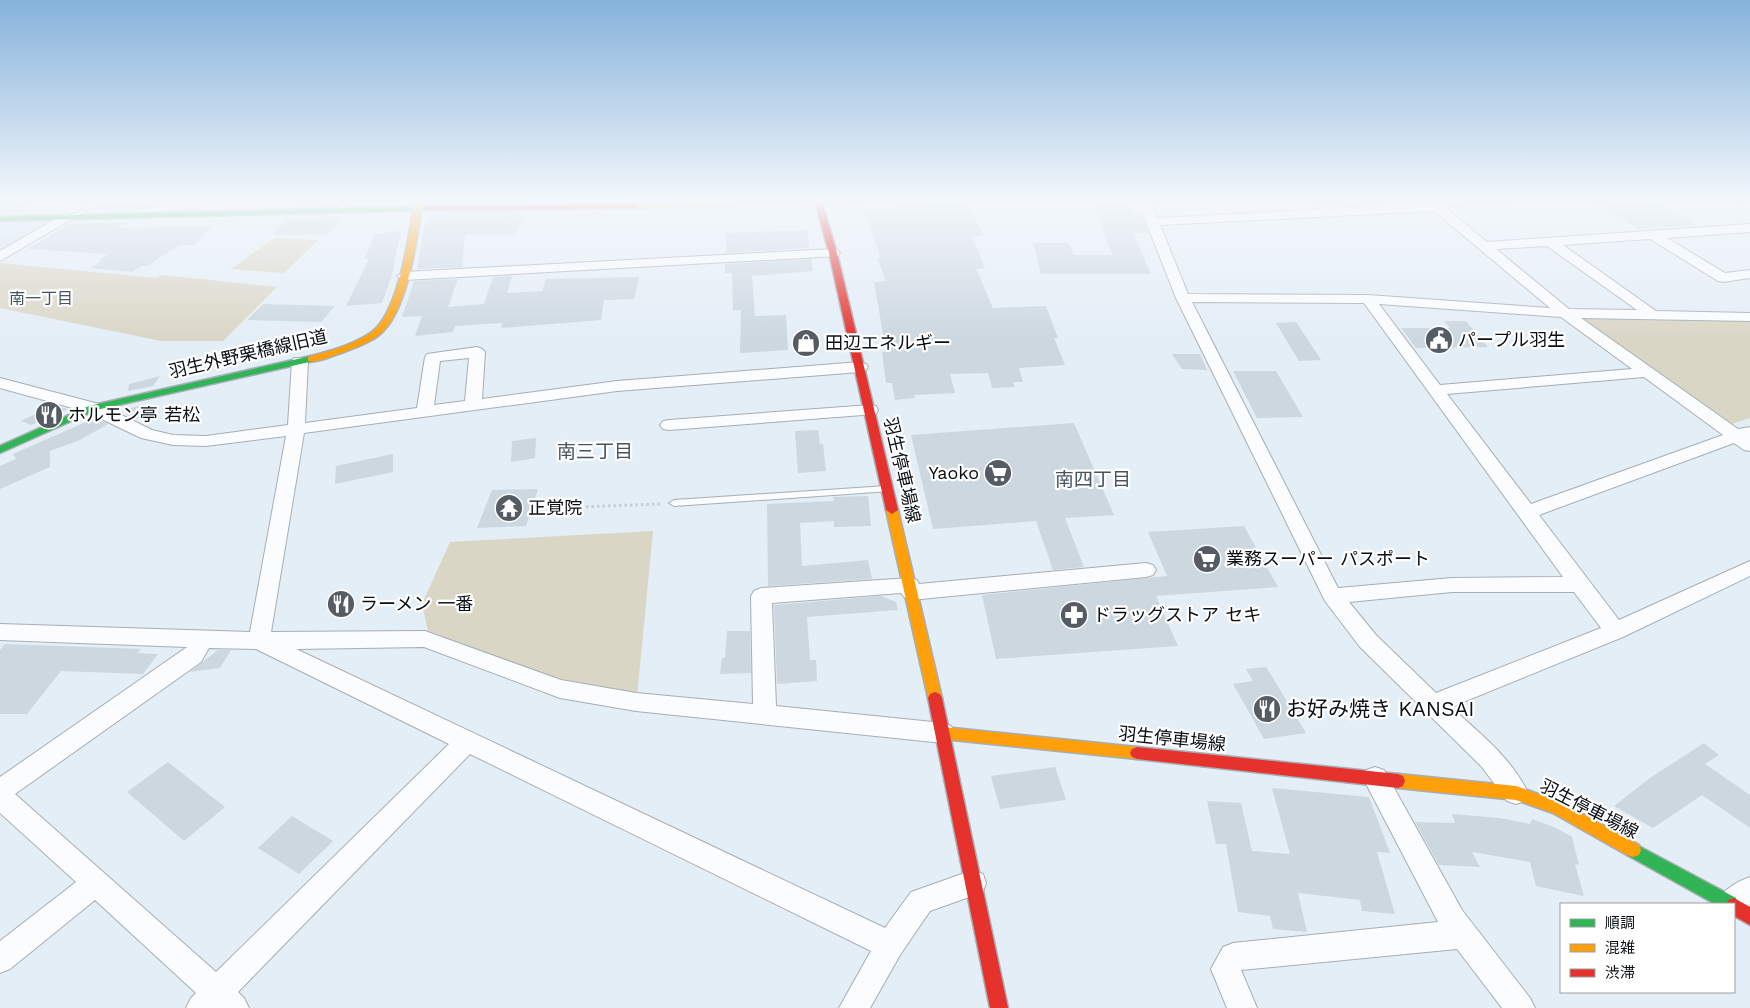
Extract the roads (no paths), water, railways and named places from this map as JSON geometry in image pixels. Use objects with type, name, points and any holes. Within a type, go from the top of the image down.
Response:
[{"type":"main road","name":"羽生外野栗橋線旧道","points":[[0,450],[94,408],[331,354],[376,333],[390,317],[404,276],[410,246]]},
{"type":"main road","name":"羽生停車場線","points":[[831,246],[943,733],[1516,793],[1558,808],[1728,903]]},
{"type":"main road","points":[[943,733],[999,1008]]},
{"type":"main road","points":[[1735,907],[1750,917]]},
{"type":"street","points":[[0,257],[19,246]]},
{"type":"street","points":[[1162,246],[1183,298],[1332,596],[1368,641],[1491,760],[1516,793]]},
{"type":"street","points":[[1484,246],[1565,313],[1746,437]]},
{"type":"street","points":[[1556,246],[1653,315]]},
{"type":"street","points":[[1671,246],[1723,278],[1750,274]]},
{"type":"street","points":[[404,276],[833,253]]},
{"type":"street","points":[[1183,298],[1368,299],[1565,313],[1750,317]]},
{"type":"street","points":[[1368,299],[1615,631]]},
{"type":"street","points":[[425,411],[433,357],[477,352],[473,405]]},
{"type":"street","points":[[259,641],[296,428],[300,362]]},
{"type":"street","points":[[0,384],[94,408],[147,434],[173,440],[206,441],[617,386],[860,367]]},
{"type":"street","points":[[1435,390],[1649,372]]},
{"type":"street","points":[[669,425],[870,410]]},
{"type":"street","points":[[1527,512],[1746,437]]},
{"type":"street","points":[[1433,704],[1615,631],[1750,568]]},
{"type":"street","points":[[765,715],[761,596],[910,588],[1146,570]]},
{"type":"street","points":[[1332,596],[1452,585],[1580,584]]},
{"type":"street","points":[[0,632],[203,640],[425,640],[560,689],[636,702],[943,733]]},
{"type":"street","points":[[0,791],[193,656],[203,640]]},
{"type":"street","points":[[259,641],[890,945]]},
{"type":"street","points":[[0,797],[96,883],[217,1003],[467,741]]},
{"type":"street","points":[[1374,778],[1452,920],[1520,1008]]},
{"type":"street","points":[[0,959],[96,883]]},
{"type":"street","points":[[854,1008],[890,945],[921,901],[974,883]]},
{"type":"street","points":[[1731,903],[1750,890]]},
{"type":"street","points":[[1242,1008],[1225,969],[1233,958],[1462,934]]},
{"type":"lane","points":[[674,503],[888,488]]},
{"type":"place","name":"パープル羽生","points":[[1439,340]]},
{"type":"place","name":"田辺エネルギー","points":[[806,343]]},
{"type":"place","name":"ホルモン亭 若松","points":[[49,415]]},
{"type":"place","name":"Yaoko","points":[[998,473]]},
{"type":"place","name":"正覚院","points":[[509,508]]},
{"type":"place","name":"業務スーパー パスポート","points":[[1207,559]]},
{"type":"place","name":"ラーメン 一番","points":[[341,604]]},
{"type":"place","name":"ドラッグストア セキ","points":[[1074,615]]},
{"type":"place","name":"お好み焼き KANSAI","points":[[1267,709]]},
{"type":"district","name":"南一丁目","points":[[41,298]]},
{"type":"district","name":"南三丁目","points":[[595,451]]},
{"type":"district","name":"南四丁目","points":[[1093,479]]}]
